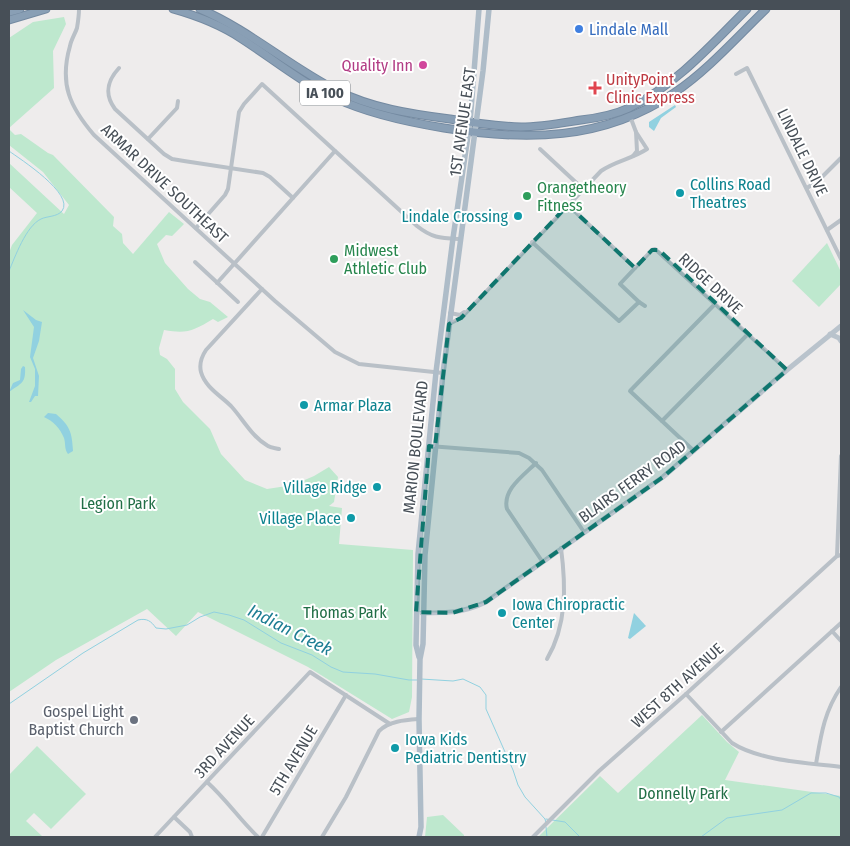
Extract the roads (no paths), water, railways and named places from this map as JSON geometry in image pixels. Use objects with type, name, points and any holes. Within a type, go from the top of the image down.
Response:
[{"type":"highway","points":[[9,12],[20,9]]},
{"type":"highway","points":[[9,20],[46,9]]},
{"type":"highway","name":"IA 100","points":[[173,9],[196,16],[226,29],[308,84],[334,98],[359,108],[392,118],[471,133],[522,137],[551,135],[596,128],[652,107],[675,93],[710,64],[766,9]]},
{"type":"highway","name":"IA 100","points":[[200,9],[246,32],[311,76],[338,91],[362,101],[390,110],[522,127],[596,118],[627,109],[649,97],[670,82],[747,9]]},
{"type":"main road","name":"1ST AVENUE EAST","points":[[473,122],[479,9]]},
{"type":"main road","name":"1ST AVENUE EAST","points":[[456,239],[471,133],[483,71],[489,9]]},
{"type":"main road","name":"MARION BOULEVARD","points":[[446,324],[450,313],[456,239]]},
{"type":"main road","name":"MARION BOULEVARD","points":[[419,837],[421,827],[420,659],[423,644],[420,613],[439,373],[456,239]]},
{"type":"main road","name":"BLAIRS FERRY ROAD","points":[[420,613],[452,613],[470,610],[486,602],[663,477],[841,326]]},
{"type":"main road","points":[[830,334],[839,338],[841,342]]},
{"type":"street","name":"ARMAR DRIVE SOUTHEAST","points":[[79,9],[77,28],[70,46],[65,68],[70,99],[77,114],[94,135],[234,264],[335,352],[359,364],[439,373]]},
{"type":"street","points":[[119,68],[109,81],[108,94],[110,102],[115,109],[164,154],[172,159],[263,173],[293,198]]},
{"type":"street","name":"LINDALE DRIVE","points":[[736,74],[747,68],[841,259]]},
{"type":"street","points":[[196,228],[225,195],[239,112],[262,84],[416,226],[428,235],[456,239]]},
{"type":"street","points":[[148,140],[178,108],[178,101]]},
{"type":"street","points":[[446,324],[461,318],[583,189],[610,165],[632,158],[647,149],[636,132],[630,116]]},
{"type":"street","points":[[632,158],[636,151],[636,132]]},
{"type":"street","points":[[540,149],[583,189]]},
{"type":"street","points":[[217,283],[335,151]]},
{"type":"street","points":[[807,188],[819,180],[841,158]]},
{"type":"street","points":[[568,205],[635,268]]},
{"type":"street","points":[[827,230],[841,220]]},
{"type":"street","points":[[532,242],[617,320],[622,320],[639,302],[646,306]]},
{"type":"street","name":"RIDGE DRIVE","points":[[639,302],[620,284],[655,249],[787,370]]},
{"type":"street","points":[[194,262],[238,302]]},
{"type":"street","points":[[262,289],[206,350],[200,366],[205,381],[229,404],[247,426],[268,446],[279,450]]},
{"type":"street","points":[[694,452],[630,391],[715,304]]},
{"type":"street","points":[[450,313],[460,314],[468,310]]},
{"type":"street","points":[[662,421],[748,334]]},
{"type":"street","points":[[432,447],[519,453],[536,463],[584,532]]},
{"type":"street","points":[[841,456],[839,556],[841,560]]},
{"type":"street","points":[[536,463],[510,489],[505,502],[507,509],[542,561]]},
{"type":"street","points":[[547,659],[558,636],[563,618],[564,567],[561,548]]},
{"type":"street","name":"WEST 8TH AVENUE","points":[[533,837],[599,771],[839,556]]},
{"type":"street","points":[[721,732],[841,623]]},
{"type":"street","points":[[832,631],[841,641]]},
{"type":"street","name":"3RD AVENUE","points":[[156,837],[310,672],[346,695]]},
{"type":"street","points":[[816,764],[822,730],[828,711],[841,687]]},
{"type":"street","points":[[686,694],[732,743],[751,753],[841,768]]},
{"type":"street","points":[[346,695],[390,724]]},
{"type":"street","name":"5TH AVENUE","points":[[260,837],[346,695]]},
{"type":"street","points":[[322,837],[346,797],[376,734],[390,724],[403,720],[419,719]]},
{"type":"street","points":[[207,782],[223,797],[245,825],[260,837]]},
{"type":"street","points":[[174,817],[190,832],[192,837]]},
{"type":"water","points":[[675,105],[676,107],[661,118],[654,131],[649,127],[649,122]]},
{"type":"water","points":[[23,310],[36,320],[42,322],[39,341],[33,358],[39,376],[38,396],[35,396],[31,402],[29,402],[35,386],[35,369],[30,357],[34,327]]},
{"type":"water","points":[[23,366],[25,367],[24,380],[9,392],[13,383],[20,380]]},
{"type":"water","points":[[48,413],[56,414],[69,430],[73,451],[68,454],[60,431],[44,417]]},
{"type":"water","points":[[634,613],[646,626],[630,639],[628,638]]},
{"type":"waterway","name":"Indian Creek","points":[[9,151],[34,169],[54,187],[64,204],[60,213],[41,219],[31,228],[22,242],[9,271]]},
{"type":"waterway","name":"Indian Creek","points":[[9,704],[83,653],[138,620],[146,620],[156,628],[166,629],[187,625],[200,617],[214,612],[244,620],[281,643],[312,655],[343,672],[417,680]]},
{"type":"waterway","name":"Indian Creek","points":[[421,679],[453,681],[463,679],[480,687],[486,695],[486,709],[518,785],[525,797],[545,819],[546,823]]},
{"type":"waterway","points":[[701,837],[727,818],[782,810],[811,793],[826,793],[839,797],[841,800]]},
{"type":"waterway","points":[[546,819],[565,822],[580,837]]},
{"type":"waterway","name":"Indian Creek","points":[[546,827],[547,837]]},
{"type":"place","name":"Lindale Mall","points":[[579,29]]},
{"type":"place","name":"Quality Inn","points":[[423,65]]},
{"type":"place","name":"UnityPoint Clinic Express","points":[[595,88]]},
{"type":"place","name":"Collins Road Theatres","points":[[680,193]]},
{"type":"place","name":"Orangetheory Fitness","points":[[527,196]]},
{"type":"place","name":"Lindale Crossing","points":[[518,216]]},
{"type":"place","name":"Midwest Athletic Club","points":[[334,259]]},
{"type":"place","name":"Armar Plaza","points":[[304,405]]},
{"type":"place","name":"Village Ridge","points":[[377,487]]},
{"type":"place","name":"Village Place","points":[[351,518]]},
{"type":"place","name":"Iowa Chiropractic Center","points":[[502,613]]},
{"type":"place","name":"Gospel Light Baptist Church","points":[[134,720]]},
{"type":"place","name":"Iowa Kids Pediatric Dentistry","points":[[395,748]]},
{"type":"park label","name":"Legion Park","points":[[118,503]]},
{"type":"park label","name":"Thomas Park","points":[[345,612]]},
{"type":"park label","name":"Donnelly Park","points":[[683,793]]}]
